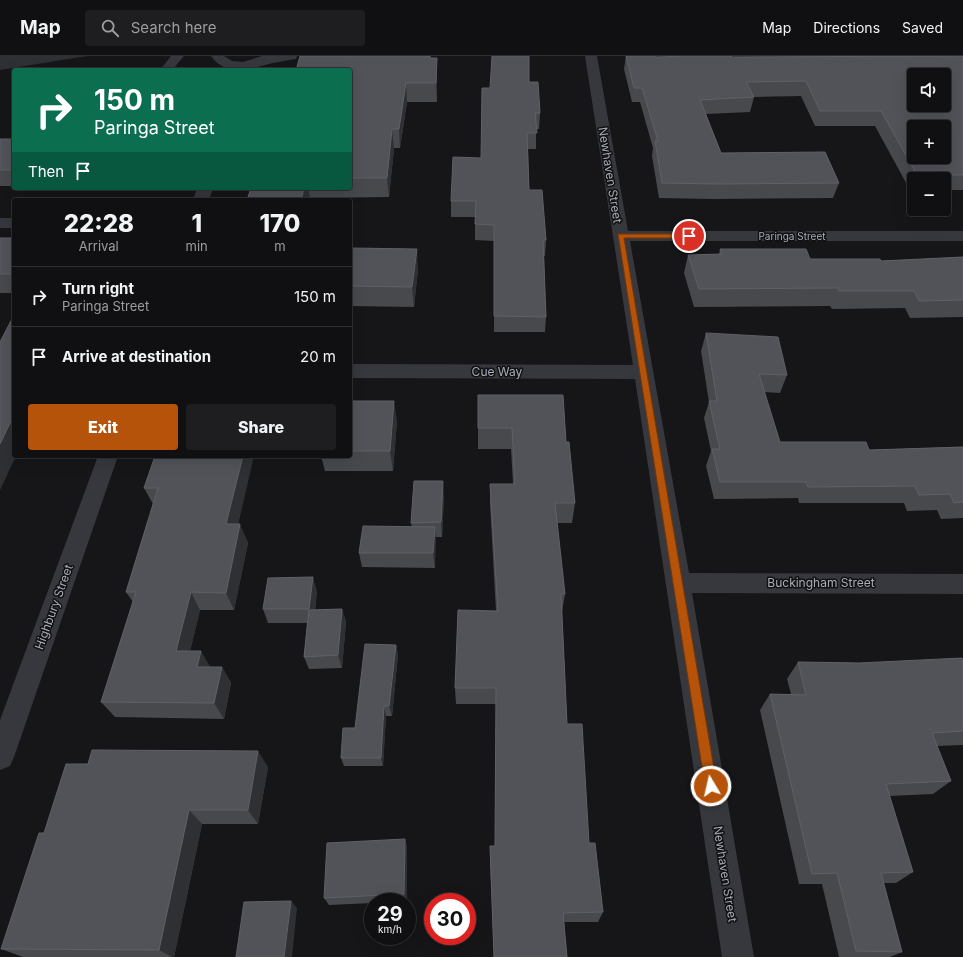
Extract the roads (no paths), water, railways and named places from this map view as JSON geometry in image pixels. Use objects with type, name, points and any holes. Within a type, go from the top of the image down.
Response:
[{"type":"street","points":[[167,68],[178,56]]},
{"type":"street","points":[[224,63],[241,65],[291,56]]},
{"type":"street","name":"Newhaven Street","points":[[591,56],[679,583],[738,957]]},
{"type":"street","points":[[0,223],[12,224]]},
{"type":"street","name":"Paringa Street","points":[[620,236],[963,236]]},
{"type":"street","name":"Cue Way","points":[[352,371],[644,372]]},
{"type":"street","name":"Highbury Street","points":[[0,757],[107,458]]},
{"type":"street","name":"Buckingham Street","points":[[679,583],[963,584]]}]
